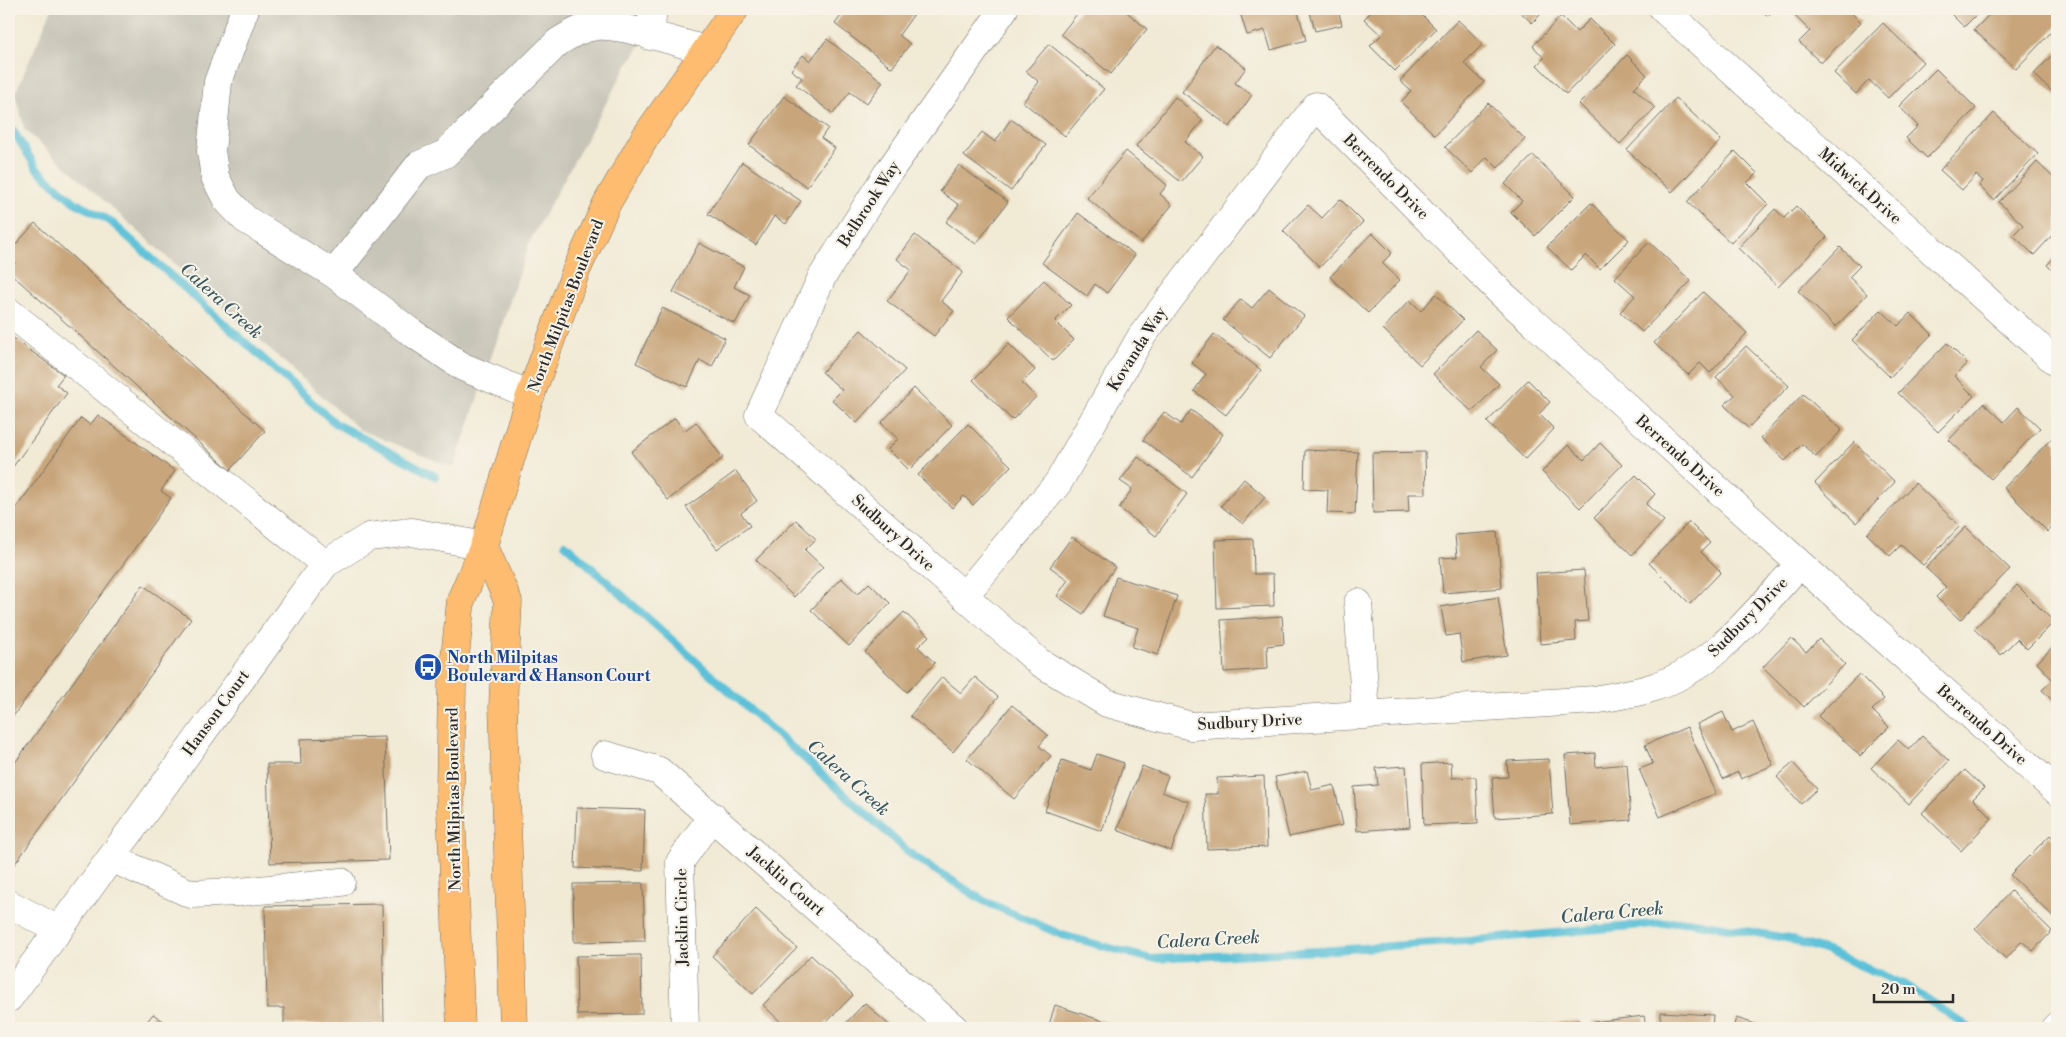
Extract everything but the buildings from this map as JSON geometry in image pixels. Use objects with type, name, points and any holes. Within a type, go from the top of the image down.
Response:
[{"type":"main road","name":"North Milpitas Boulevard","points":[[461,1028],[450,791],[452,686],[461,600],[484,546],[530,395],[576,271],[607,203],[646,136],[735,9]]},
{"type":"main road","points":[[484,546],[508,601],[503,706],[514,1028]]},
{"type":"street","points":[[245,9],[218,82],[211,152],[215,177],[227,200],[246,219],[334,274],[408,330],[463,366],[530,395]]},
{"type":"street","points":[[650,36],[653,9]]},
{"type":"street","name":"Belbrook Way","points":[[759,414],[822,278],[887,174],[1004,9]]},
{"type":"street","name":"Midwick Drive","points":[[1663,9],[2057,362]]},
{"type":"street","points":[[334,274],[419,165],[444,154],[548,50],[574,32],[596,26],[613,18],[650,36],[706,50]]},
{"type":"street","name":"Berrendo Drive","points":[[1316,106],[1502,294],[1800,564],[2057,791]]},
{"type":"street","name":"Kovanda Way","points":[[964,596],[1058,483],[1141,337],[1316,106]]},
{"type":"street","points":[[9,312],[325,564]]},
{"type":"street","name":"Sudbury Drive","points":[[759,414],[1039,662],[1108,703],[1191,726],[1595,700],[1649,689],[1698,666],[1728,642],[1800,564]]},
{"type":"street","name":"Hanson Court","points":[[9,998],[325,564],[369,536],[412,532],[484,546]]},
{"type":"street","points":[[1358,603],[1366,715]]},
{"type":"street","name":"Jacklin Court","points":[[605,755],[659,771],[954,1028]]},
{"type":"street","name":"Jacklin Circle","points":[[685,1028],[680,862],[712,816]]},
{"type":"street","points":[[111,858],[191,894],[239,892],[340,882]]},
{"type":"street","points":[[9,904],[58,930]]},
{"type":"shaded area","points":[[52,9],[664,9],[626,67],[530,241],[454,468],[360,430],[25,130],[15,94]]},
{"type":"waterway","name":"Calera Creek","points":[[9,124],[37,169],[74,202],[110,221],[336,424],[435,476]]},
{"type":"waterway","name":"Calera Creek","points":[[565,544],[913,856],[984,901],[1062,935],[1151,959],[1318,951],[1465,941],[1687,921],[1786,938],[1827,951],[1905,985],[1970,1028]]},
{"type":"place","name":"North Milpitas Boulevard & Hanson Court","points":[[428,667]]}]
